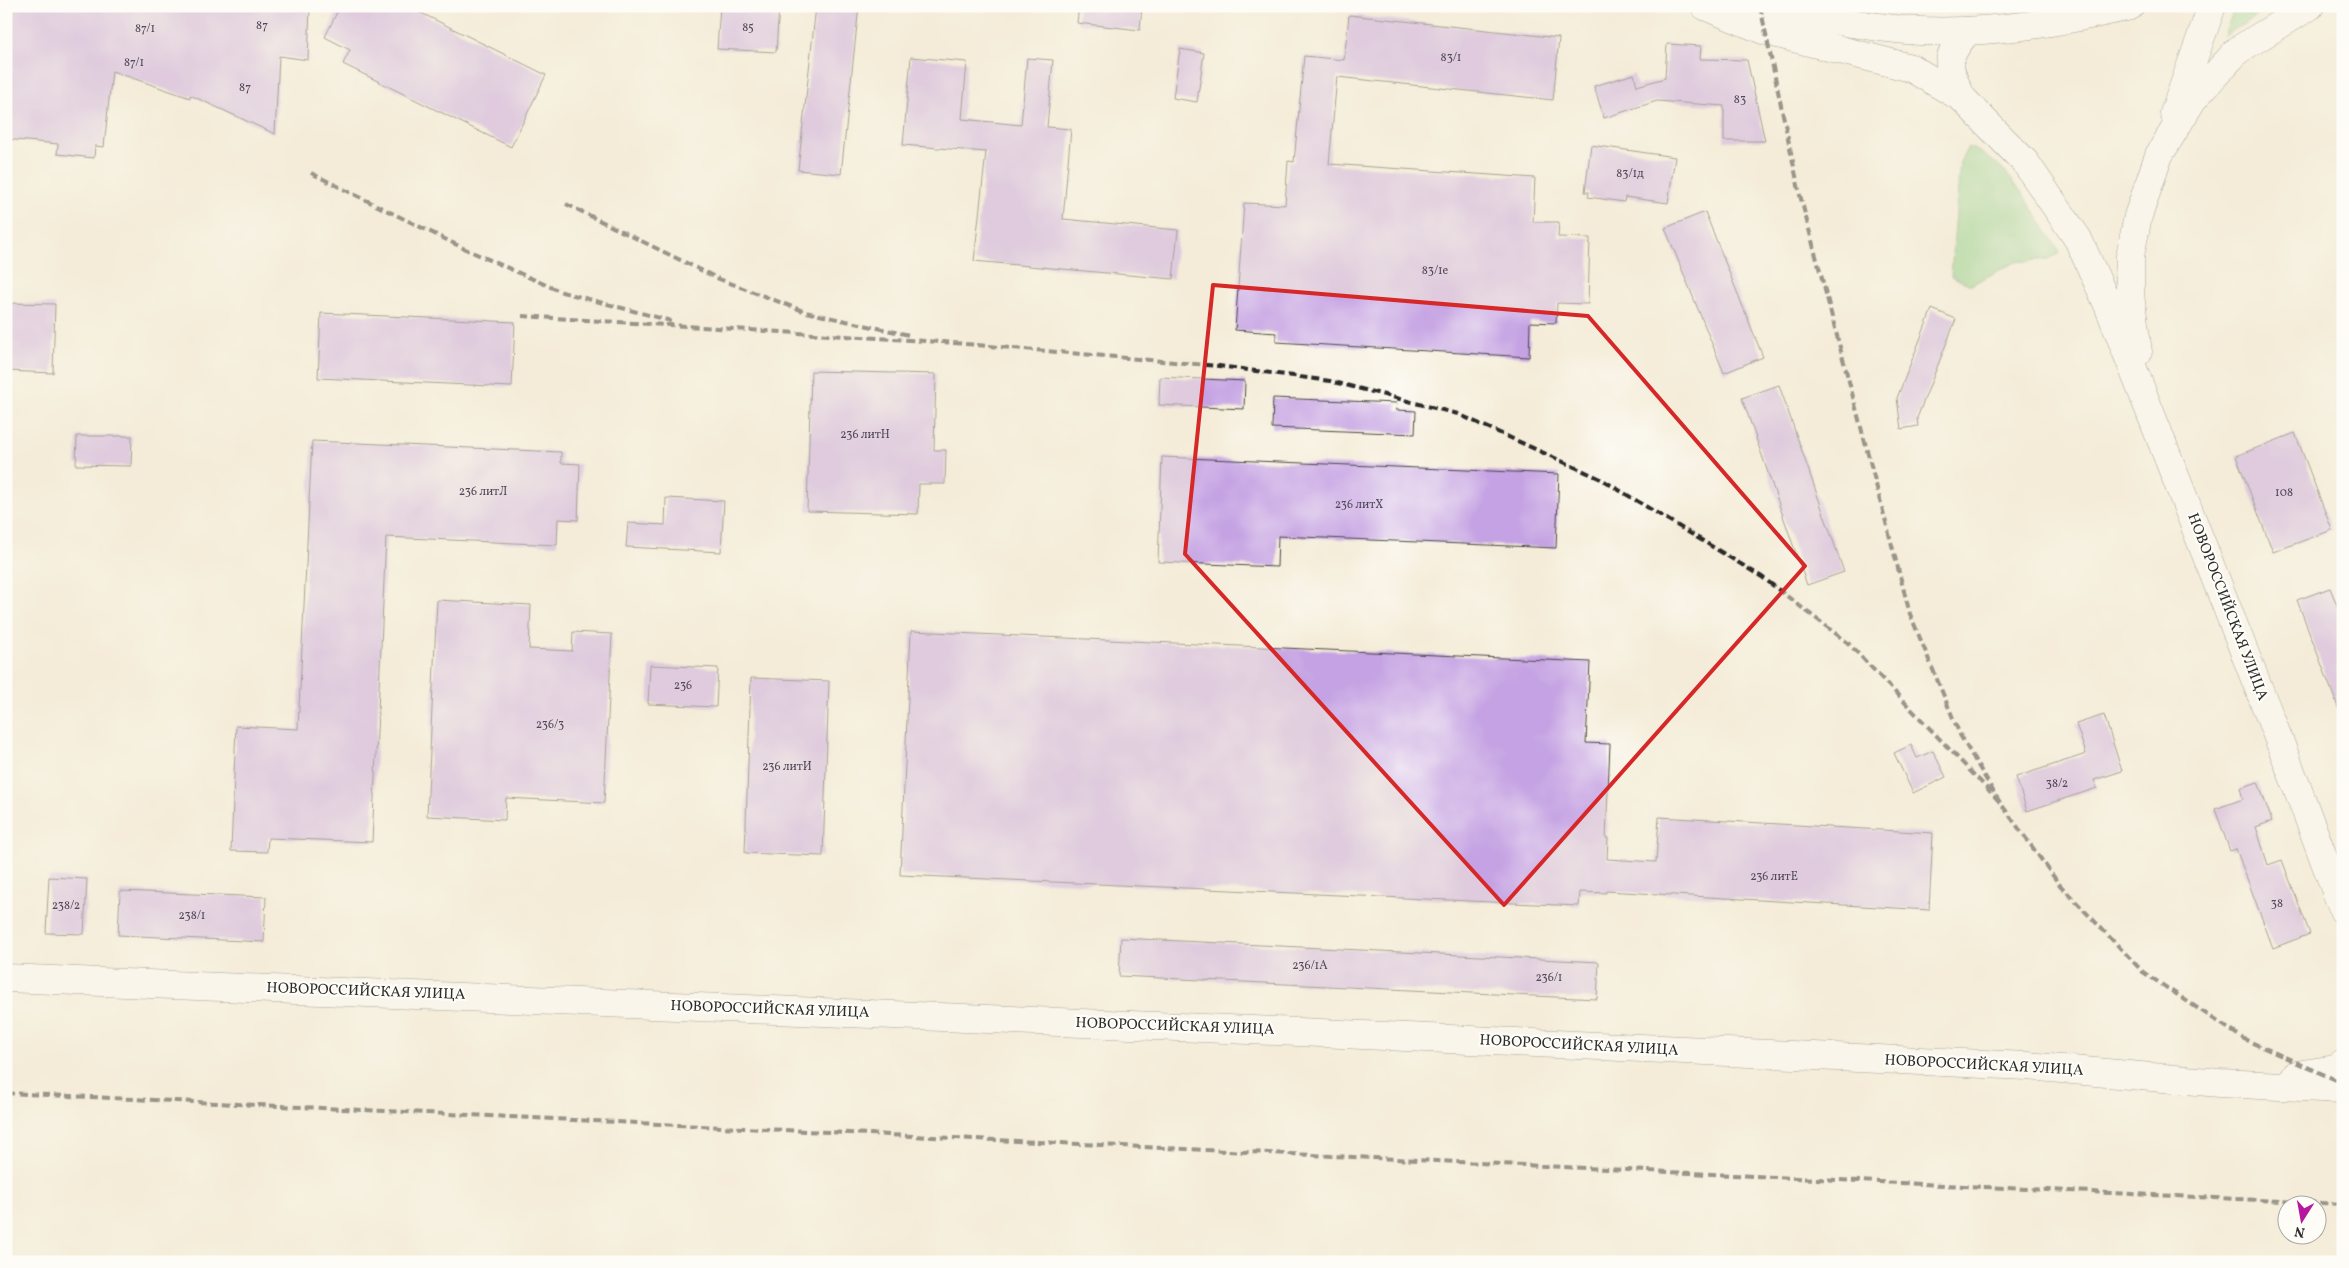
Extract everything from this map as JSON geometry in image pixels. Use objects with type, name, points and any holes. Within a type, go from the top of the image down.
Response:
[{"type":"street","points":[[1705,6],[1766,31],[1911,68],[1962,98]]},
{"type":"street","points":[[1759,6],[1847,23],[1919,31],[1968,31],[2057,23],[2130,6]]},
{"type":"street","points":[[2144,396],[2130,295],[2130,256],[2138,216],[2212,6]]},
{"type":"street","points":[[2159,155],[2192,100],[2238,50],[2310,6]]},
{"type":"street","points":[[1962,98],[1949,72],[1954,47],[1968,31]]},
{"type":"street","name":"НОВОРОССИЙСКАЯ УЛИЦА","points":[[1962,98],[2025,162],[2078,239],[2108,305],[2144,396],[2286,758],[2343,910]]},
{"type":"street","name":"НОВОРОССИЙСКАЯ УЛИЦА","points":[[6,978],[1299,1032],[2008,1065],[2220,1083],[2343,1089]]},
{"type":"street","points":[[2220,1083],[2317,1072],[2336,1069],[2343,1064]]},
{"type":"highlighted area","points":[[1213,285],[1588,316],[1805,566],[1504,905],[1185,554]]},
{"type":"green space","points":[[2235,6],[2273,6],[2224,36]]},
{"type":"green space","points":[[1968,147],[1998,165],[2010,178],[2032,207],[2060,253],[2049,259],[2015,262],[1971,285],[1951,276],[1960,162]]},
{"type":"building","points":[[6,6],[310,6],[308,60],[279,56],[275,134],[190,95],[190,98],[112,71],[104,147],[95,146],[94,158],[57,154],[58,144],[6,139]]},
{"type":"building","points":[[340,6],[407,6],[546,75],[511,147],[343,64],[350,50],[325,37]]},
{"type":"building","points":[[720,6],[779,6],[776,52],[717,49]]},
{"type":"building","points":[[816,6],[859,6],[841,174],[798,170]]},
{"type":"building","points":[[1079,6],[1142,6],[1140,30],[1077,23]]},
{"type":"building","points":[[1349,15],[1559,38],[1553,100],[1337,77],[1329,164],[1535,178],[1533,222],[1559,222],[1558,237],[1590,238],[1588,304],[1557,303],[1556,323],[1530,322],[1529,357],[1276,342],[1276,333],[1235,330],[1244,203],[1285,205],[1288,161],[1294,162],[1304,56],[1344,60]]},
{"type":"building","points":[[1667,44],[1701,46],[1700,59],[1747,60],[1765,141],[1724,141],[1724,106],[1657,101],[1604,118],[1594,86],[1634,74],[1637,86],[1665,78]]},
{"type":"building","points":[[1180,49],[1204,53],[1197,102],[1173,98]]},
{"type":"building","points":[[911,57],[967,62],[962,119],[1021,125],[1027,58],[1053,60],[1047,127],[1071,129],[1063,219],[1178,230],[1173,279],[974,261],[986,152],[903,145]]},
{"type":"building","points":[[1591,145],[1675,157],[1668,203],[1625,197],[1624,202],[1588,197],[1589,192],[1585,192]]},
{"type":"building","points":[[1705,212],[1763,357],[1724,373],[1665,228]]},
{"type":"building","points":[[6,303],[55,304],[53,373],[6,371]]},
{"type":"building","points":[[1932,309],[1956,319],[1917,418],[1918,426],[1901,429],[1897,398]]},
{"type":"building","points":[[321,313],[515,322],[512,387],[318,378]]},
{"type":"building","points":[[811,371],[936,374],[934,450],[946,450],[945,484],[919,484],[918,514],[807,511]]},
{"type":"building","points":[[1160,377],[1245,381],[1244,409],[1159,405]]},
{"type":"building","points":[[1779,385],[1844,572],[1807,585],[1742,398]]},
{"type":"building","points":[[1273,398],[1397,403],[1396,410],[1416,411],[1415,434],[1272,428]]},
{"type":"building","points":[[2295,433],[2332,530],[2273,552],[2236,456]]},
{"type":"building","points":[[77,436],[132,436],[131,466],[76,465]]},
{"type":"building","points":[[312,441],[561,452],[561,463],[580,464],[578,520],[558,519],[557,545],[386,537],[372,842],[268,838],[267,852],[231,851],[236,726],[298,729]]},
{"type":"building","points":[[1162,457],[1559,474],[1556,548],[1278,536],[1277,567],[1158,562]]},
{"type":"building","points":[[666,498],[724,501],[721,552],[626,547],[628,523],[665,525]]},
{"type":"building","points":[[2330,588],[2343,620],[2341,715],[2297,600]]},
{"type":"building","points":[[437,600],[531,605],[529,649],[572,651],[573,632],[612,634],[604,803],[506,798],[505,820],[427,816]]},
{"type":"building","points":[[911,631],[1590,662],[1586,743],[1610,744],[1606,838],[1608,838],[1607,859],[1656,862],[1659,817],[1933,833],[1929,910],[1606,891],[1606,893],[1580,892],[1579,906],[900,875]]},
{"type":"building","points":[[650,665],[718,668],[716,707],[648,704]]},
{"type":"building","points":[[751,678],[829,681],[823,856],[745,853]]},
{"type":"building","points":[[2104,715],[2122,771],[2094,780],[2097,788],[2027,811],[2016,777],[2086,754],[2076,724]]},
{"type":"building","points":[[1911,745],[1917,758],[1933,751],[1946,777],[1913,793],[1894,753]]},
{"type":"building","points":[[2258,782],[2272,821],[2256,827],[2268,865],[2282,860],[2310,934],[2273,948],[2236,849],[2230,851],[2215,809],[2243,799],[2240,788]]},
{"type":"building","points":[[49,877],[87,879],[84,934],[46,933]]},
{"type":"building","points":[[120,891],[266,897],[264,942],[118,935]]},
{"type":"building","points":[[1121,938],[1599,962],[1597,999],[1119,976]]},
{"type":"railway","points":[[1760,6],[1800,195],[1910,614],[1960,735],[1999,801],[2059,884],[2143,972],[2244,1039],[2343,1083]]},
{"type":"railway","points":[[311,173],[463,248],[562,292],[671,321]]},
{"type":"railway","points":[[566,204],[719,279],[806,312],[909,335]]},
{"type":"railway","points":[[522,316],[943,342],[1219,366],[1330,381],[1458,414],[1601,479],[1762,577],[1848,643],[1999,801]]},
{"type":"railway","points":[[6,1093],[2343,1204]]}]
